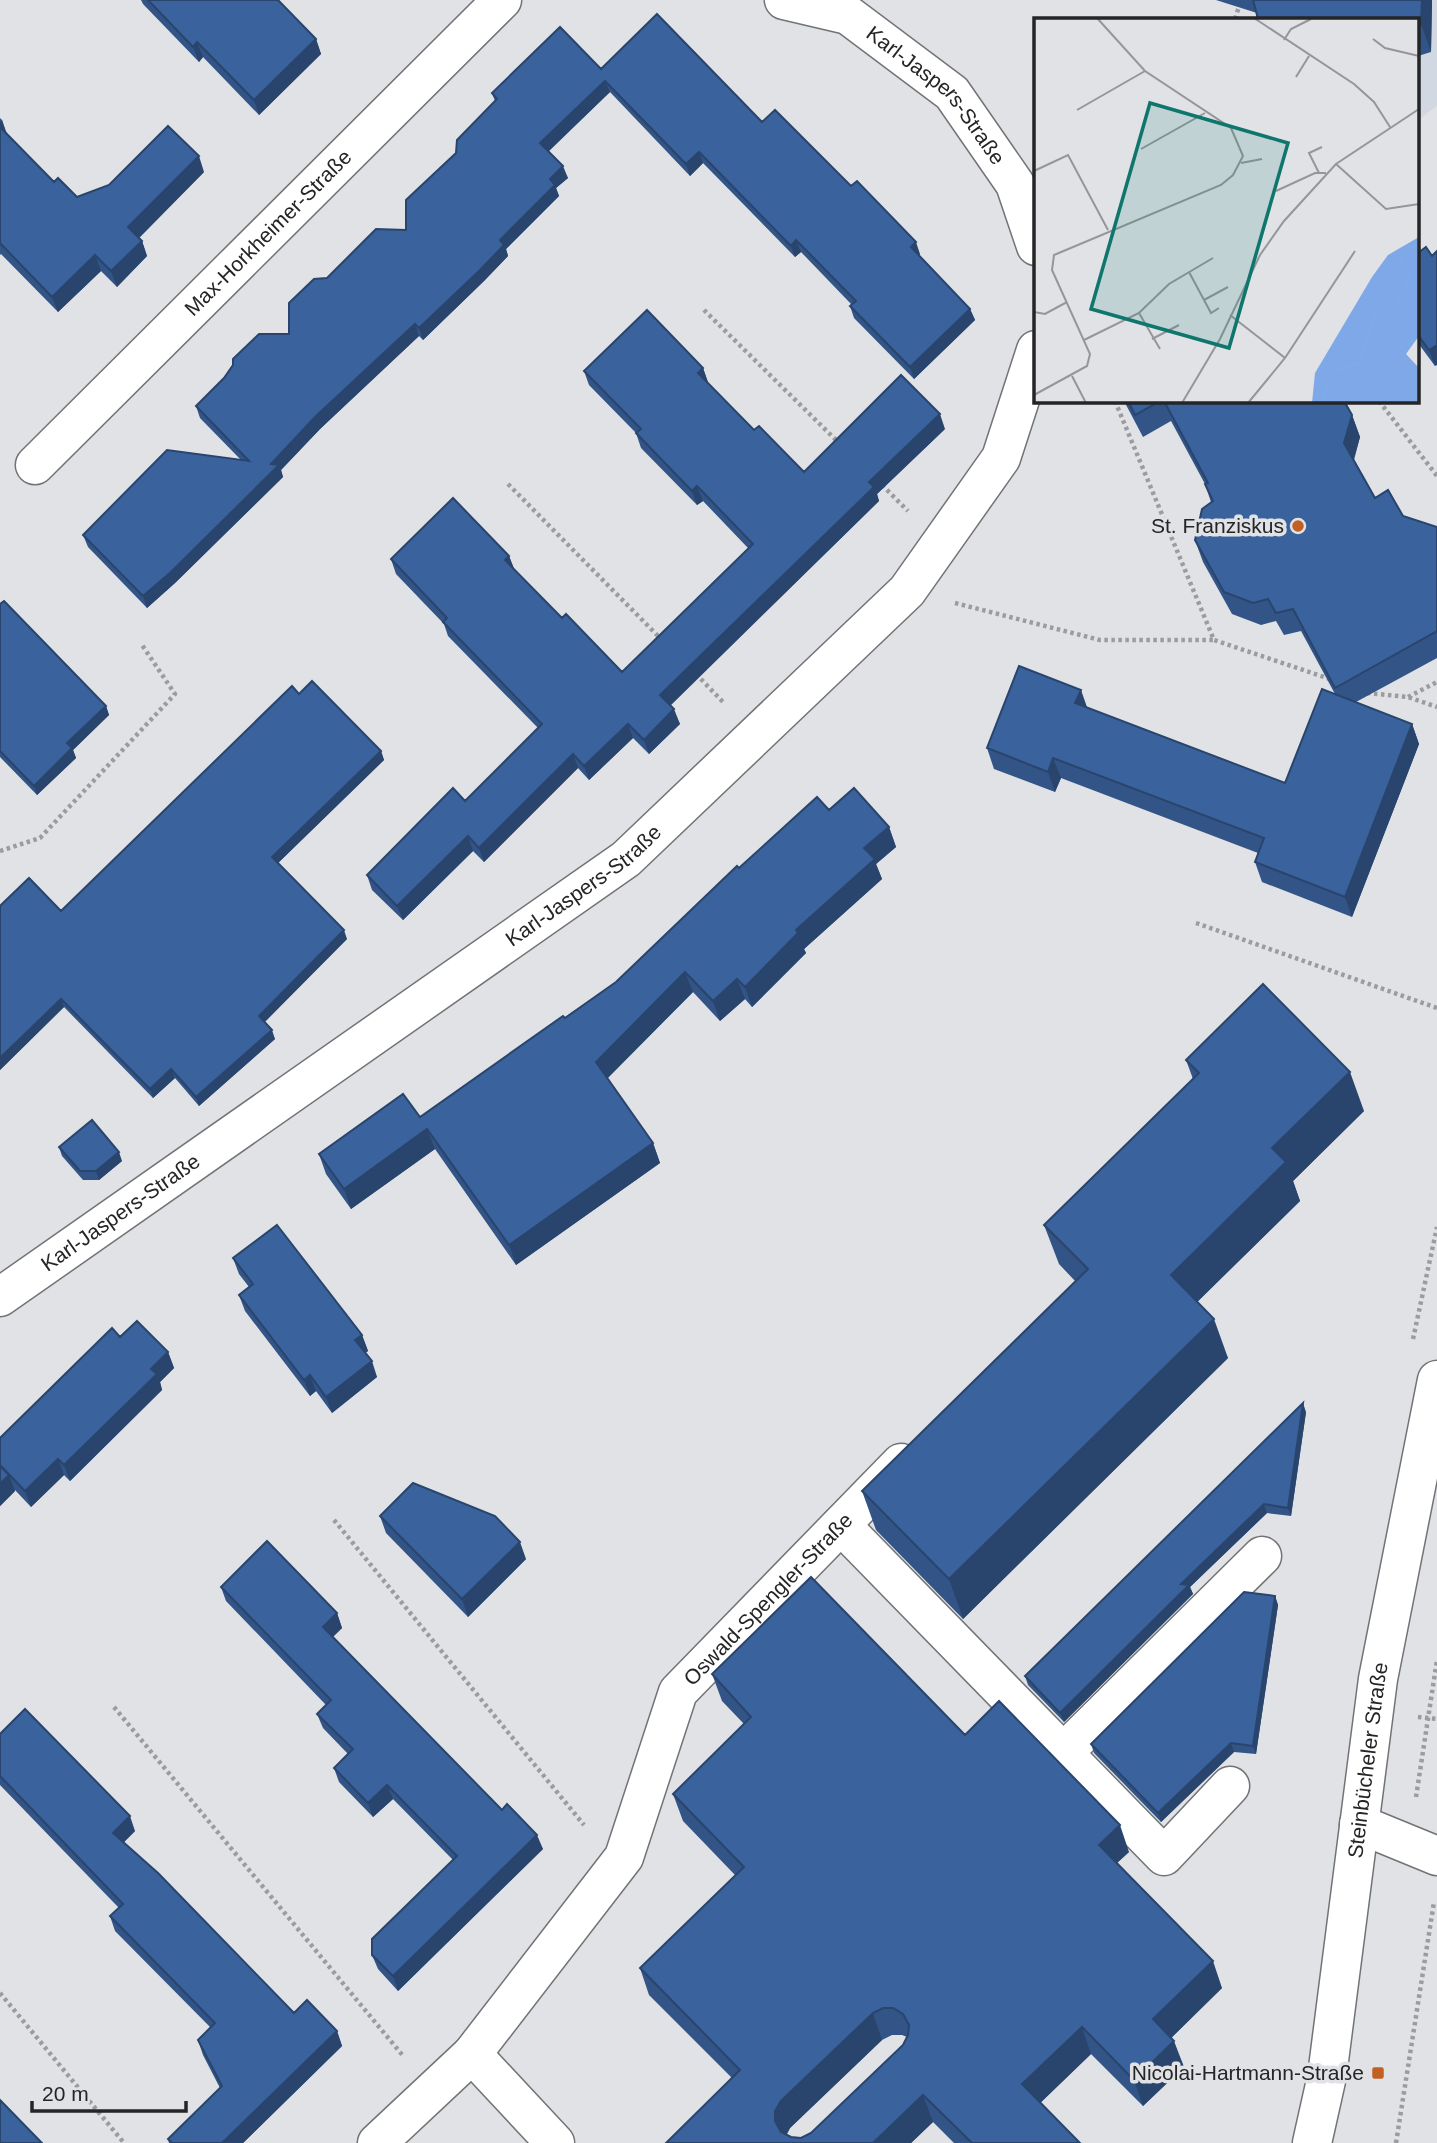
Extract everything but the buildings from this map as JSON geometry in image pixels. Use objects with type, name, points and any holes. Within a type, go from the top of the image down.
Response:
[{"type":"street","name":"Max-Horkheimer-Straße","points":[[35,466],[502,0]]},
{"type":"street","name":"Karl-Jaspers-Straße","points":[[784,0],[848,15],[952,93],[1026,181],[1034,233]]},
{"type":"street","name":"Karl-Jaspers-Straße","points":[[0,1297],[626,859],[907,591],[1001,458],[1034,356]]},
{"type":"street","name":"Steinbücheler Straße","points":[[1312,2143],[1327,2076],[1378,1679],[1437,1380]]},
{"type":"street","name":"Oswald-Spengler-Straße","points":[[377,2143],[472,2053],[624,1857],[678,1692],[925,1438]]},
{"type":"street","points":[[841,1525],[1164,1856],[1230,1786]]},
{"type":"street","points":[[1063,1753],[1262,1556]]},
{"type":"street","points":[[1359,1824],[1437,1856]]},
{"type":"street","points":[[472,2053],[555,2143]]},
{"type":"path","points":[[1235,18],[1241,0]]},
{"type":"path","points":[[704,310],[842,446]]},
{"type":"path","points":[[1115,402],[1214,640]]},
{"type":"path","points":[[1380,402],[1437,476]]},
{"type":"path","points":[[508,484],[661,639]]},
{"type":"path","points":[[882,485],[941,543]]},
{"type":"path","points":[[907,591],[1100,640],[1214,640],[1340,683]]},
{"type":"path","points":[[0,851],[40,838],[175,694],[142,645]]},
{"type":"path","points":[[689,667],[756,735]]},
{"type":"path","points":[[1408,697],[1437,682]]},
{"type":"path","points":[[1363,692],[1408,697],[1437,707]]},
{"type":"path","points":[[1196,923],[1437,1008]]},
{"type":"path","points":[[1410,1352],[1437,1227]]},
{"type":"path","points":[[334,1520],[617,1865]]},
{"type":"path","points":[[114,1707],[432,2091]]},
{"type":"path","points":[[1396,2143],[1435,1893]]},
{"type":"path","points":[[0,1993],[124,2143]]},
{"type":"shaded area","points":[[1262,0],[1437,0],[1437,106],[1420,119],[1420,18],[1255,18]]},
{"type":"place","name":"St. Franziskus","points":[[1298,526]]},
{"type":"place","name":"Nicolai-Hartmann-Straße","points":[[1378,2073]]}]
